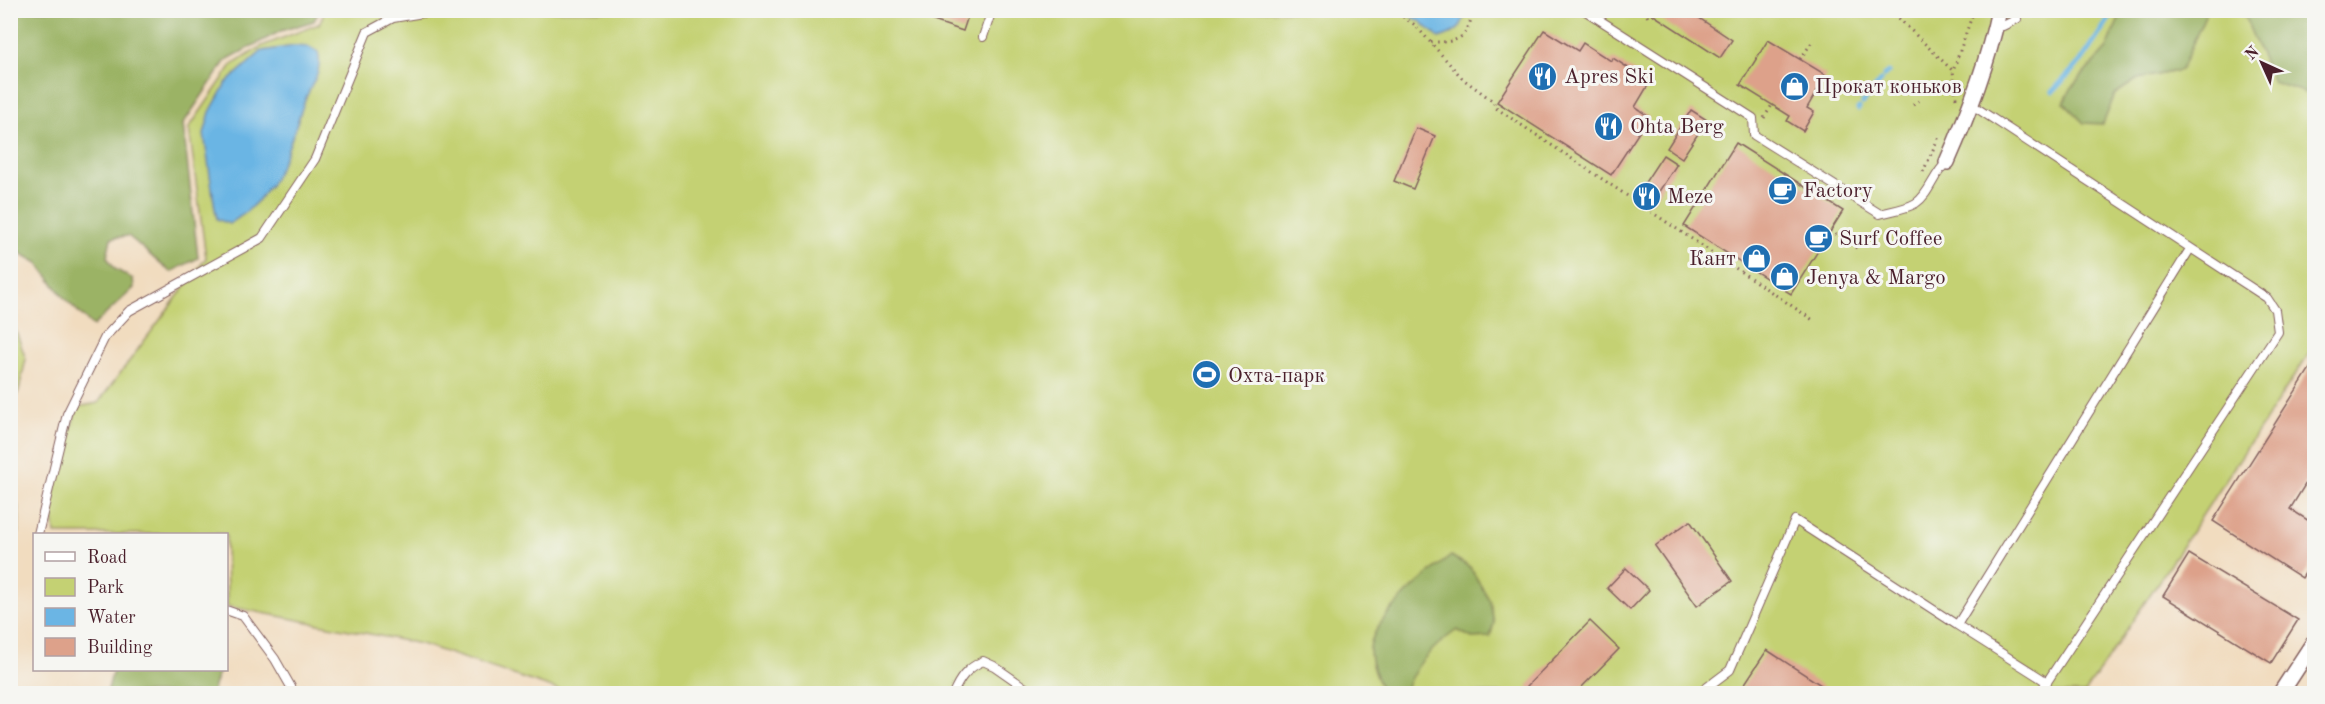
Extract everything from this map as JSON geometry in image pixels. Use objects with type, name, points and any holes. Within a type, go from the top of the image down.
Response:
[{"type":"street","points":[[1947,162],[1972,105],[1999,10]]},
{"type":"street","points":[[2280,693],[2314,642]]},
{"type":"lane","points":[[38,533],[67,414],[105,337],[129,311],[262,238],[315,159],[367,32],[393,18],[441,10]]},
{"type":"lane","points":[[983,37],[992,10]]},
{"type":"lane","points":[[1584,10],[1753,118],[1754,135],[1880,214],[1915,204],[1921,199],[1938,170],[1947,162]]},
{"type":"lane","points":[[1995,27],[2017,19]]},
{"type":"lane","points":[[1972,105],[2267,298],[2275,310],[2278,332],[2039,693]]},
{"type":"lane","points":[[1957,625],[2190,249]]},
{"type":"lane","points":[[1698,693],[1730,670],[1795,520],[2047,681]]},
{"type":"lane","points":[[228,610],[243,615],[296,693]]},
{"type":"lane","points":[[953,693],[959,681],[972,666],[983,661],[1034,693]]},
{"type":"path","points":[[1393,10],[1415,25],[1463,79],[1492,101],[1496,108],[1813,320]]},
{"type":"path","points":[[1431,42],[1450,42],[1458,39],[1471,26],[1473,10]]},
{"type":"path","points":[[1645,10],[1648,18]]},
{"type":"path","points":[[1890,10],[1953,71]]},
{"type":"path","points":[[1956,99],[1953,71],[1974,10]]},
{"type":"path","points":[[1800,59],[1813,41]]},
{"type":"path","points":[[1913,105],[1920,100]]},
{"type":"path","points":[[1919,180],[1942,129]]},
{"type":"path","points":[[1830,231],[1858,249]]},
{"type":"green space","points":[[11,10],[319,11],[314,21],[281,31],[226,60],[183,124],[198,258],[171,272],[128,236],[111,238],[107,257],[115,269],[133,279],[134,288],[93,326],[64,298],[38,263],[11,248]]},
{"type":"green space","name":"Охта-парк","points":[[325,11],[2314,11],[2314,346],[2085,693],[567,693],[421,644],[228,606],[228,533],[55,533],[51,503],[77,407],[98,403],[206,258],[189,128],[232,65],[262,46],[319,24]]},
{"type":"green space","points":[[2122,11],[2207,11],[2181,70],[2138,79],[2115,94],[2103,124],[2084,123],[2064,103],[2072,87],[2107,48]]},
{"type":"green space","points":[[2242,11],[2314,11],[2314,96],[2273,82]]},
{"type":"green space","points":[[11,318],[26,359],[19,390],[11,410]]},
{"type":"green space","points":[[11,487],[19,519],[14,552],[11,555]]},
{"type":"green space","points":[[1451,556],[1470,567],[1490,601],[1494,623],[1490,637],[1472,638],[1457,630],[1425,657],[1408,683],[1405,693],[1384,693],[1371,661],[1370,649],[1373,637],[1390,611],[1402,598]]},
{"type":"green space","points":[[113,671],[217,671],[218,673],[212,693],[107,693]]},
{"type":"water","points":[[1401,11],[1466,11],[1458,29],[1439,38],[1420,21]]},
{"type":"water","points":[[294,46],[309,47],[318,52],[319,65],[316,77],[279,170],[260,199],[229,224],[217,219],[215,209],[204,134],[210,112],[226,83],[262,51]]},
{"type":"building","points":[[911,10],[970,10],[963,31],[910,13]]},
{"type":"building","points":[[1654,10],[1687,10],[1732,40],[1720,58],[1652,14]]},
{"type":"building","points":[[1544,30],[1578,51],[1583,43],[1611,61],[1613,58],[1650,82],[1635,107],[1649,117],[1611,175],[1497,102]]},
{"type":"building","points":[[1768,40],[1826,75],[1807,108],[1814,112],[1803,131],[1787,121],[1790,116],[1740,85]]},
{"type":"building","points":[[1691,110],[1707,120],[1682,158],[1667,148]]},
{"type":"building","points":[[1416,128],[1435,136],[1413,189],[1394,181]]},
{"type":"building","points":[[1736,143],[1843,211],[1791,294],[1684,226]]},
{"type":"building","points":[[1663,155],[1677,164],[1652,202],[1638,193]]},
{"type":"building","points":[[2314,362],[2314,470],[2290,509],[2314,524],[2314,559],[2302,578],[2213,521]]},
{"type":"building","points":[[1690,521],[1732,581],[1697,606],[1655,546]]},
{"type":"building","points":[[2189,554],[2298,620],[2271,663],[2163,596]]},
{"type":"building","points":[[1626,568],[1649,590],[1630,610],[1607,588]]},
{"type":"building","points":[[1590,621],[1619,649],[1575,694],[1534,694],[1527,686]]},
{"type":"building","points":[[1767,650],[1824,687],[1819,694],[1738,694]]},
{"type":"waterway","points":[[2053,91],[2082,60],[2111,16],[2112,10]]},
{"type":"waterway","points":[[1884,76],[1888,72]]},
{"type":"waterway","points":[[1863,103],[1881,81]]},
{"type":"place","name":"Apres Ski","points":[[1543,76]]},
{"type":"place","name":"Прокат коньков","points":[[1794,86]]},
{"type":"place","name":"Ohta Berg","points":[[1609,126]]},
{"type":"place","name":"Factory","points":[[1782,190]]},
{"type":"place","name":"Meze","points":[[1646,196]]},
{"type":"place","name":"Surf Coffee","points":[[1818,238]]},
{"type":"place","name":"Кант","points":[[1757,258]]},
{"type":"place","name":"Jenya & Margo","points":[[1785,277]]},
{"type":"place","name":"Охта-парк","points":[[1207,375]]}]
